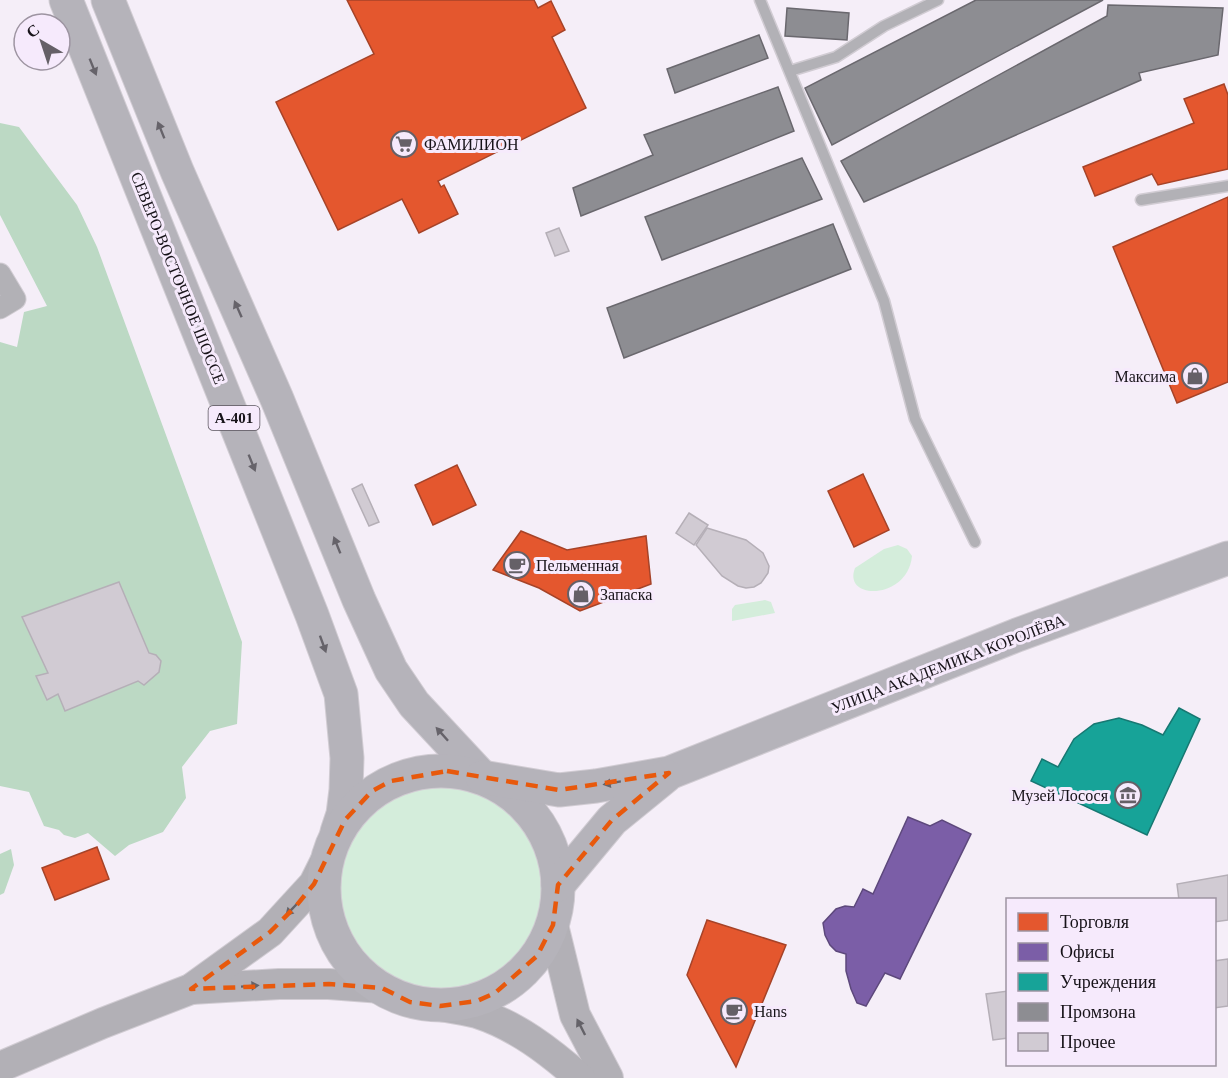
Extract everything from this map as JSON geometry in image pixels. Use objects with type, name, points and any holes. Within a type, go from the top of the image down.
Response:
[{"type":"main road","name":"СЕВЕРО-ВОСТОЧНОЕ ШОССЕ","points":[[66,0],[312,615],[341,694],[347,758],[344,814],[337,832]]},
{"type":"main road","name":"А-401","points":[[108,0],[177,171],[273,390],[359,600],[391,670],[414,704],[482,777]]},
{"type":"main road","name":"УЛИЦА АКАДЕМИКА КОРОЛЁВА","points":[[337,832],[359,803],[372,791],[391,781],[411,775],[447,771],[559,790],[669,773],[1017,635],[1228,558]]},
{"type":"main road","name":"УЛИЦА АКАДЕМИКА КОРОЛЁВА","points":[[558,885],[612,819],[669,773]]},
{"type":"main road","points":[[440,1006],[477,1001],[511,984],[537,956],[557,912],[558,885],[552,849],[537,819],[513,794],[482,777]]},
{"type":"main road","points":[[0,1067],[191,989],[270,932],[314,884],[337,832]]},
{"type":"main road","points":[[325,862],[324,896],[333,932],[352,965],[382,988],[410,1002],[475,1012],[509,1027],[553,1054],[580,1078]]},
{"type":"main road","points":[[553,925],[575,1015],[608,1078]]},
{"type":"main road","points":[[191,989],[279,984],[329,984],[382,988]]},
{"type":"street","points":[[0,273],[15,299],[0,308]]},
{"type":"lane","points":[[760,0],[884,301],[915,418],[975,542]]},
{"type":"lane","points":[[790,71],[836,57],[884,26],[938,0]]},
{"type":"lane","points":[[1141,200],[1228,186]]},
{"type":"highlighted area","points":[[447,771],[559,790],[669,773],[612,820],[558,885],[553,925],[537,956],[495,993],[477,1001],[440,1006],[410,1002],[382,988],[329,984],[191,989],[270,932],[296,906],[314,884],[345,820],[372,791],[391,781]]},
{"type":"green space","points":[[0,123],[19,127],[77,205],[97,247],[242,642],[237,724],[210,731],[182,767],[186,798],[163,832],[129,845],[115,856],[88,833],[75,838],[44,826],[29,792],[0,786],[0,342],[17,347],[24,312],[47,306],[0,215]]},
{"type":"green space","points":[[898,545],[907,549],[912,556],[908,571],[900,581],[889,588],[877,591],[866,590],[858,586],[854,579],[855,568],[884,549]]},
{"type":"green space","points":[[765,600],[771,602],[775,613],[732,621],[732,609],[735,605]]},
{"type":"green space","points":[[431,786],[451,786],[471,790],[489,798],[506,809],[520,823],[539,858],[543,888],[539,918],[531,936],[520,953],[506,967],[471,986],[451,990],[431,990],[411,986],[393,978],[376,967],[362,953],[343,918],[339,898],[339,878],[343,858],[351,840],[362,823],[376,809],[411,790]]},
{"type":"green space","points":[[11,849],[14,865],[4,893],[0,895],[0,854]]},
{"type":"building: Торговля","name":"ФАМИЛИОН","points":[[347,0],[534,0],[538,8],[551,1],[565,30],[552,37],[586,108],[438,181],[441,187],[444,185],[458,214],[419,233],[402,199],[338,230],[276,102],[374,54]]},
{"type":"building: Торговля","points":[[1224,84],[1228,95],[1228,169],[1158,185],[1152,174],[1095,196],[1083,167],[1194,123],[1184,99]]},
{"type":"building: Торговля","points":[[1228,197],[1228,382],[1177,403],[1113,247]]},
{"type":"building: Торговля","points":[[457,465],[476,505],[433,525],[415,485]]},
{"type":"building: Торговля","points":[[863,474],[889,530],[854,547],[828,491]]},
{"type":"building: Торговля","points":[[521,531],[567,550],[646,536],[651,584],[580,611],[539,588],[493,570]]},
{"type":"building: Торговля","points":[[97,847],[109,879],[55,900],[42,868]]},
{"type":"building: Торговля","points":[[707,920],[786,945],[736,1067],[687,975]]},
{"type":"building: Офисы","points":[[908,817],[930,826],[942,820],[971,834],[900,979],[885,973],[866,1006],[857,1003],[846,971],[846,954],[836,951],[830,945],[823,923],[836,909],[845,906],[854,907],[863,889],[873,894]]},
{"type":"building: Учреждения","points":[[1179,708],[1200,719],[1147,835],[1031,781],[1042,759],[1058,767],[1074,739],[1094,724],[1119,718],[1163,735]]},
{"type":"building: Промзона","points":[[976,0],[1103,0],[832,145],[805,88]]},
{"type":"building: Промзона","points":[[1108,5],[1223,8],[1218,55],[1139,73],[1141,80],[864,202],[841,161],[1107,16]]},
{"type":"building: Промзона","points":[[787,8],[849,13],[847,40],[785,36]]},
{"type":"building: Промзона","points":[[759,35],[768,58],[675,93],[667,69]]},
{"type":"building: Промзона","points":[[778,87],[794,131],[581,216],[573,188],[653,155],[644,135]]},
{"type":"building: Промзона","points":[[802,158],[822,199],[662,260],[645,217]]},
{"type":"building: Промзона","points":[[833,224],[851,269],[624,358],[607,308]]},
{"type":"building: Прочее","points":[[559,228],[569,251],[555,256],[546,233]]},
{"type":"building: Прочее","points":[[362,484],[379,522],[369,526],[352,489]]},
{"type":"building: Прочее","points":[[689,513],[708,525],[694,545],[676,533]]},
{"type":"building: Прочее","points":[[707,528],[746,540],[763,553],[769,566],[768,573],[761,583],[746,588],[722,576],[696,545]]},
{"type":"building: Прочее","points":[[119,582],[149,653],[156,655],[161,661],[159,672],[144,685],[138,681],[65,711],[58,694],[47,700],[36,676],[48,673],[22,617]]},
{"type":"building: Прочее","points":[[1228,875],[1228,920],[1216,922],[1216,898],[1179,898],[1177,884]]},
{"type":"building: Прочее","points":[[1228,959],[1228,1006],[1216,1008],[1216,961]]},
{"type":"building: Прочее","points":[[1006,991],[1006,1038],[993,1040],[986,994]]},
{"type":"place","name":"ФАМИЛИОН","points":[[404,144]]},
{"type":"place","name":"Максима","points":[[1195,376]]},
{"type":"place","name":"Пельменная","points":[[517,565]]},
{"type":"place","name":"Запаска","points":[[581,594]]},
{"type":"place","name":"Музей Лосося","points":[[1128,795]]},
{"type":"place","name":"Hans","points":[[734,1011]]}]
